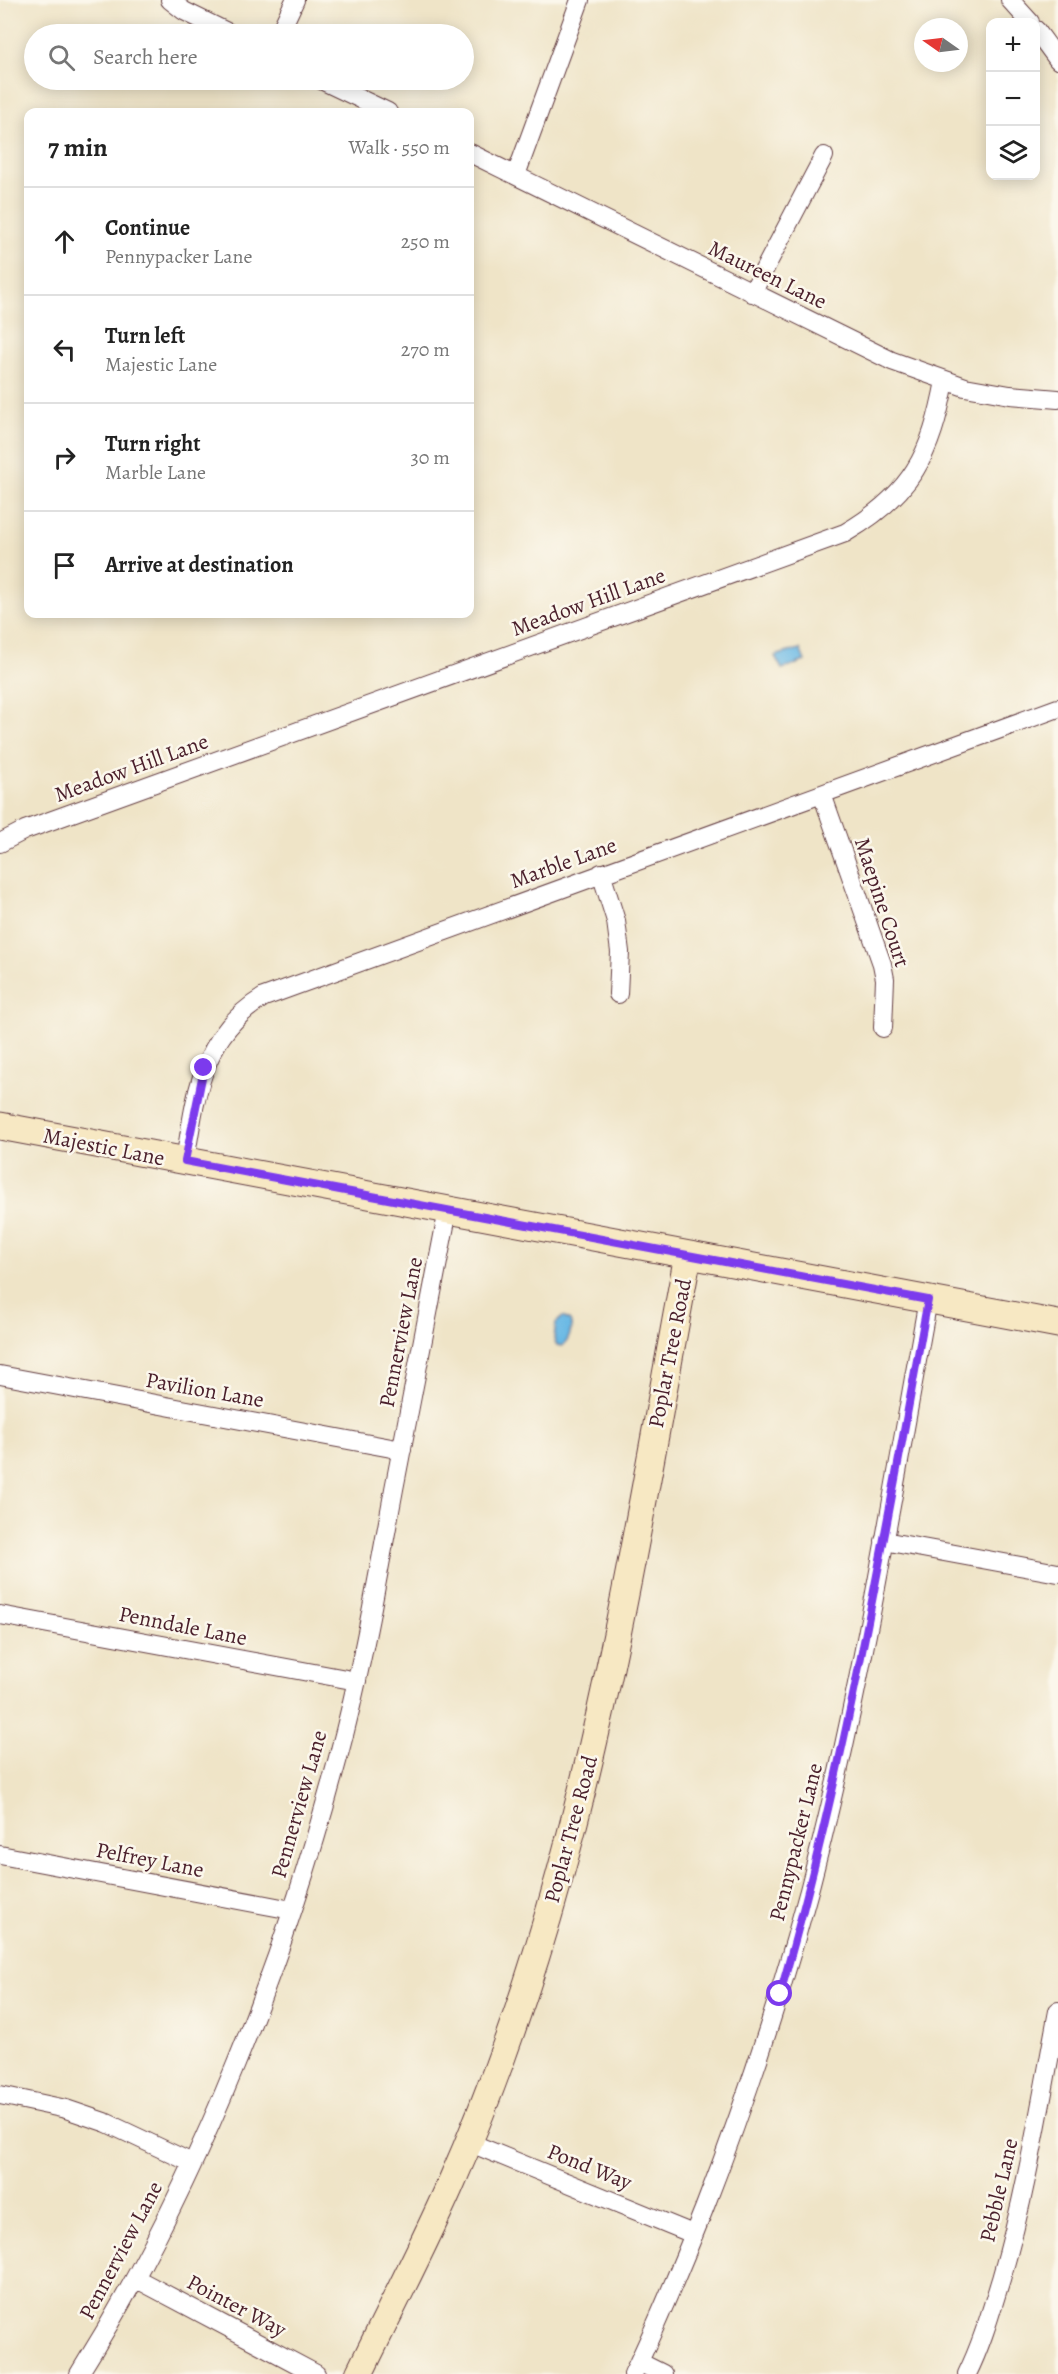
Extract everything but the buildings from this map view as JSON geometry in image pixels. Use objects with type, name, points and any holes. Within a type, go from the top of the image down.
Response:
[{"type":"street","points":[[170,0],[184,11],[211,24]]},
{"type":"street","points":[[284,24],[296,0]]},
{"type":"street","points":[[516,176],[580,0]]},
{"type":"street","points":[[1010,0],[1026,18]]},
{"type":"street","points":[[1040,37],[1058,60]]},
{"type":"street","points":[[342,90],[380,108]]},
{"type":"street","name":"Maureen Lane","points":[[474,155],[892,362],[945,381],[1010,395],[1058,399]]},
{"type":"street","points":[[752,293],[824,156]]},
{"type":"street","name":"Meadow Hill Lane","points":[[0,843],[25,830],[845,533],[887,506],[919,464],[937,420],[945,381]]},
{"type":"street","name":"Marble Lane","points":[[185,1161],[204,1068],[212,1050],[223,1032],[251,1004],[264,997],[1058,708]]},
{"type":"street","name":"Maepine Court","points":[[822,794],[882,964],[885,979],[883,1028]]},
{"type":"street","points":[[601,873],[616,921],[620,952],[618,994]]},
{"type":"street","name":"Majestic Lane","points":[[0,1126],[1058,1324]]},
{"type":"street","name":"Pennerview Lane","points":[[79,2374],[135,2278],[192,2163],[241,2051],[292,1910],[323,1813],[357,1681],[448,1210]]},
{"type":"street","name":"Poplar Tree Road","points":[[358,2374],[422,2247],[468,2142],[498,2065],[559,1879],[582,1790],[620,1616],[688,1255]]},
{"type":"street","name":"Pennypacker Lane","points":[[636,2368],[693,2234],[755,2072],[803,1916],[843,1749],[928,1300]]},
{"type":"street","name":"Pavilion Lane","points":[[0,1375],[402,1450]]},
{"type":"street","points":[[884,1541],[1058,1573]]},
{"type":"street","name":"Penndale Lane","points":[[0,1615],[357,1681]]},
{"type":"street","name":"Pelfrey Lane","points":[[0,1855],[292,1910]]},
{"type":"street","name":"Pebble Lane","points":[[967,2374],[990,2317],[1012,2242],[1058,2011]]},
{"type":"street","points":[[0,2096],[66,2109],[107,2123],[192,2163]]},
{"type":"street","name":"Pond Way","points":[[468,2142],[693,2234]]},
{"type":"street","name":"Pointer Way","points":[[135,2278],[316,2374]]},
{"type":"street","points":[[636,2368],[663,2374]]},
{"type":"water","points":[[800,649],[805,661],[782,669],[775,656]]},
{"type":"water","points":[[563,1317],[570,1321],[571,1327],[570,1335],[562,1346],[557,1345],[554,1339],[556,1323]]},
{"type":"route","points":[[204,1068],[185,1161],[928,1300],[843,1749],[803,1916],[780,1994]]}]
